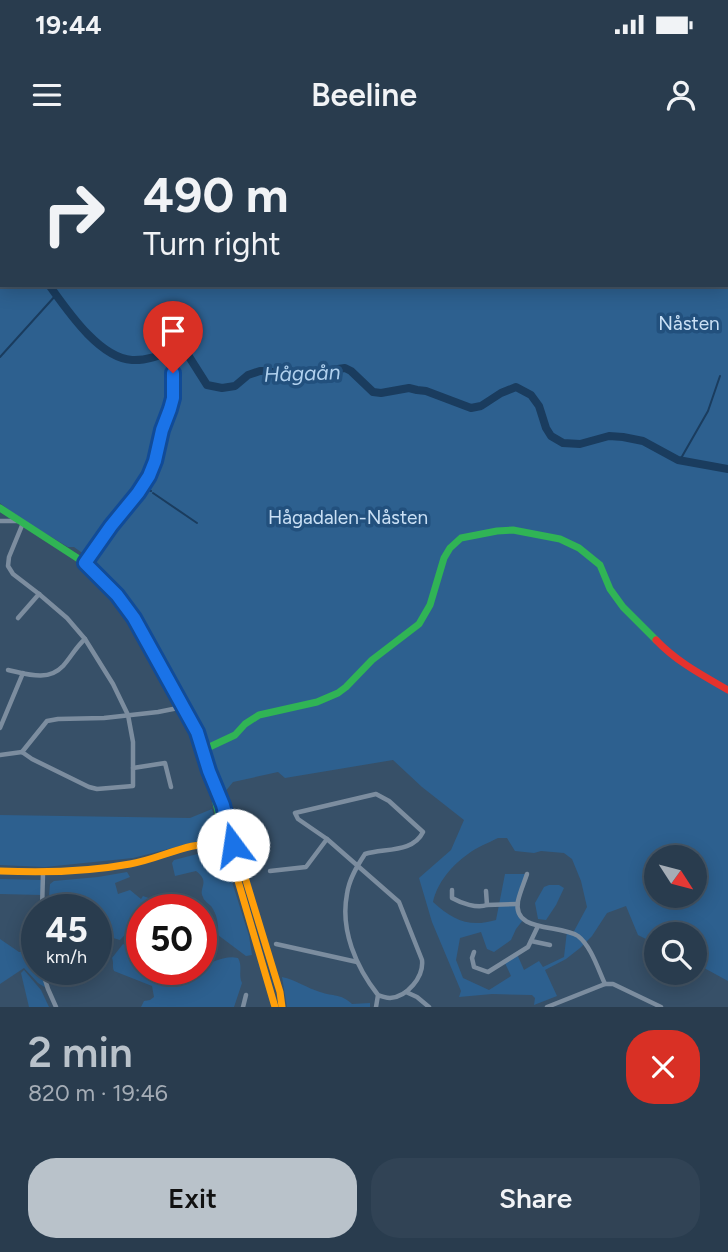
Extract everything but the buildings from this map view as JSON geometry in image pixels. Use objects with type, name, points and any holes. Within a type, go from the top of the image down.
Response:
[{"type":"street","points":[[85,563],[149,476],[173,398],[172,356]]},
{"type":"street","points":[[0,508],[85,563],[117,595],[134,618],[197,732],[221,825],[217,840],[231,858],[275,1007]]},
{"type":"street","points":[[0,522],[22,522]]},
{"type":"street","points":[[0,755],[22,752],[77,782],[97,789],[133,786],[133,742],[128,715],[113,684],[85,639],[67,618],[13,574],[8,566],[22,522]]},
{"type":"street","points":[[203,750],[235,735],[259,715],[309,705],[338,693],[372,660],[419,624],[430,606],[444,558],[456,542],[461,538],[497,531],[541,534],[579,548],[600,565],[610,589],[622,607],[670,655],[728,690]]},
{"type":"street","points":[[18,618],[38,594]]},
{"type":"street","points":[[8,670],[38,676],[50,675],[61,668],[85,639]]},
{"type":"street","points":[[0,728],[23,673]]},
{"type":"street","points":[[22,752],[47,721],[104,718],[183,707]]},
{"type":"street","points":[[133,768],[165,763],[171,787]]},
{"type":"street","points":[[209,771],[233,832],[233,845],[242,864],[280,992],[282,1007]]},
{"type":"street","points":[[376,1007],[378,995],[352,951],[348,932],[346,903],[350,883],[357,866],[365,854],[403,848],[416,841],[423,832],[376,794],[295,813],[298,819],[327,839],[357,866],[399,902],[423,968],[406,992],[389,998],[378,995]]},
{"type":"street","points":[[203,844],[225,827],[231,829]]},
{"type":"street","points":[[0,871],[43,873],[132,864],[203,844],[231,843],[234,839]]},
{"type":"street","points":[[270,871],[306,866],[327,839]]},
{"type":"street","points":[[42,894],[43,873]]},
{"type":"street","points":[[527,874],[517,904],[523,920],[538,926],[559,928],[585,942],[605,984]]},
{"type":"street","points":[[452,890],[452,898],[455,901],[476,907],[517,904]]},
{"type":"street","points":[[486,891],[487,905]]},
{"type":"street","points":[[474,952],[474,967],[488,972],[524,951],[538,926]]},
{"type":"street","points":[[531,941],[550,945]]},
{"type":"street","points":[[275,943],[358,962]]},
{"type":"street","points":[[547,1007],[605,984],[612,984],[661,1007]]},
{"type":"street","points":[[47,985],[56,1007]]},
{"type":"street","points":[[406,992],[429,1007]]},
{"type":"street","points":[[243,1007],[246,995]]},
{"type":"green space","name":"Hågadalen-Nåsten","points":[[0,287],[728,287],[728,981],[707,970],[707,922],[644,922],[644,938],[638,935],[626,906],[607,913],[592,936],[580,948],[545,970],[557,996],[534,1005],[535,998],[532,995],[459,997],[461,991],[432,922],[419,878],[451,850],[464,820],[393,760],[285,778],[278,772],[233,782],[224,793],[221,785],[219,786],[204,737],[130,603],[85,555],[74,547],[68,547],[16,516],[0,503]],"holes":[[[498,838],[507,838],[515,851],[564,853],[572,859],[587,907],[573,933],[567,931],[564,957],[543,967],[539,961],[524,970],[517,954],[504,961],[511,976],[489,990],[463,978],[456,960],[460,938],[481,932],[487,949],[494,952],[511,940],[523,920],[517,904],[527,874],[505,874],[496,920],[469,923],[447,914],[433,902],[442,881],[456,863],[475,849]]]},
{"type":"green space","points":[[212,809],[215,827],[204,840],[133,858],[45,867],[0,865],[0,815],[190,818]]},
{"type":"green space","points":[[209,851],[217,854],[227,866],[249,936],[252,955],[246,956],[218,935],[217,894],[202,894],[203,878],[196,871],[175,876],[172,863],[174,860]]},
{"type":"green space","points":[[127,872],[130,877],[115,883],[118,894],[130,890],[135,894],[126,894],[126,934],[120,940],[112,938],[112,894],[49,894],[50,884],[54,881]]},
{"type":"green space","points":[[0,879],[43,880],[42,894],[0,894]]},
{"type":"green space","points":[[549,885],[564,888],[546,920],[538,919],[535,903],[544,887]]},
{"type":"green space","points":[[0,939],[21,952],[21,970],[0,984]]},
{"type":"green space","points":[[123,944],[126,945],[126,976],[114,971],[112,958]]},
{"type":"green space","points":[[229,957],[238,958],[240,964],[242,983],[234,1007],[141,1007],[144,1001],[154,997],[149,985],[217,985],[217,961]]},
{"type":"green space","points":[[282,977],[340,997],[352,1004],[370,1003],[370,1007],[287,1007]]},
{"type":"green space","points":[[24,985],[37,985],[49,1007],[29,1007]]},
{"type":"waterway","name":"Hågaån","points":[[50,287],[85,331],[108,351],[120,357],[138,360],[180,348],[188,355],[207,385],[222,388],[235,386],[248,375],[260,371],[289,376],[345,368],[373,392],[409,388],[426,391],[471,408],[481,406],[516,387],[531,395],[539,406],[551,436],[563,443],[580,444],[609,436],[623,437],[643,441],[678,460],[728,469]]},
{"type":"waterway","points":[[0,357],[56,295]]},
{"type":"waterway","points":[[680,460],[708,411],[720,376]]},
{"type":"waterway","points":[[145,488],[151,491]]},
{"type":"waterway","points":[[153,493],[197,523]]},
{"type":"traffic: fast","points":[[0,508],[85,563],[117,595],[134,618],[197,732],[230,828]]},
{"type":"traffic: fast","points":[[203,750],[235,735],[259,715],[317,702],[346,687],[372,660],[419,624],[430,605],[444,558],[461,538],[513,530],[560,539],[579,548],[600,565],[610,589],[623,607],[656,640]]},
{"type":"traffic: fast","points":[[205,843],[217,834],[221,825],[212,785]]},
{"type":"traffic: slow","points":[[230,828],[280,992],[282,1007]]},
{"type":"traffic: slow","points":[[217,834],[220,843],[231,857],[275,1007]]},
{"type":"traffic: slow","points":[[0,871],[98,869],[141,862],[197,845],[220,844]]},
{"type":"traffic: jam","points":[[656,640],[681,662],[728,690]]},
{"type":"route","points":[[173,373],[173,398],[149,476],[85,563],[102,578],[134,618],[197,732],[228,825],[234,835],[233,845]]},
{"type":"park label","name":"Nåsten","points":[[689,323]]}]
